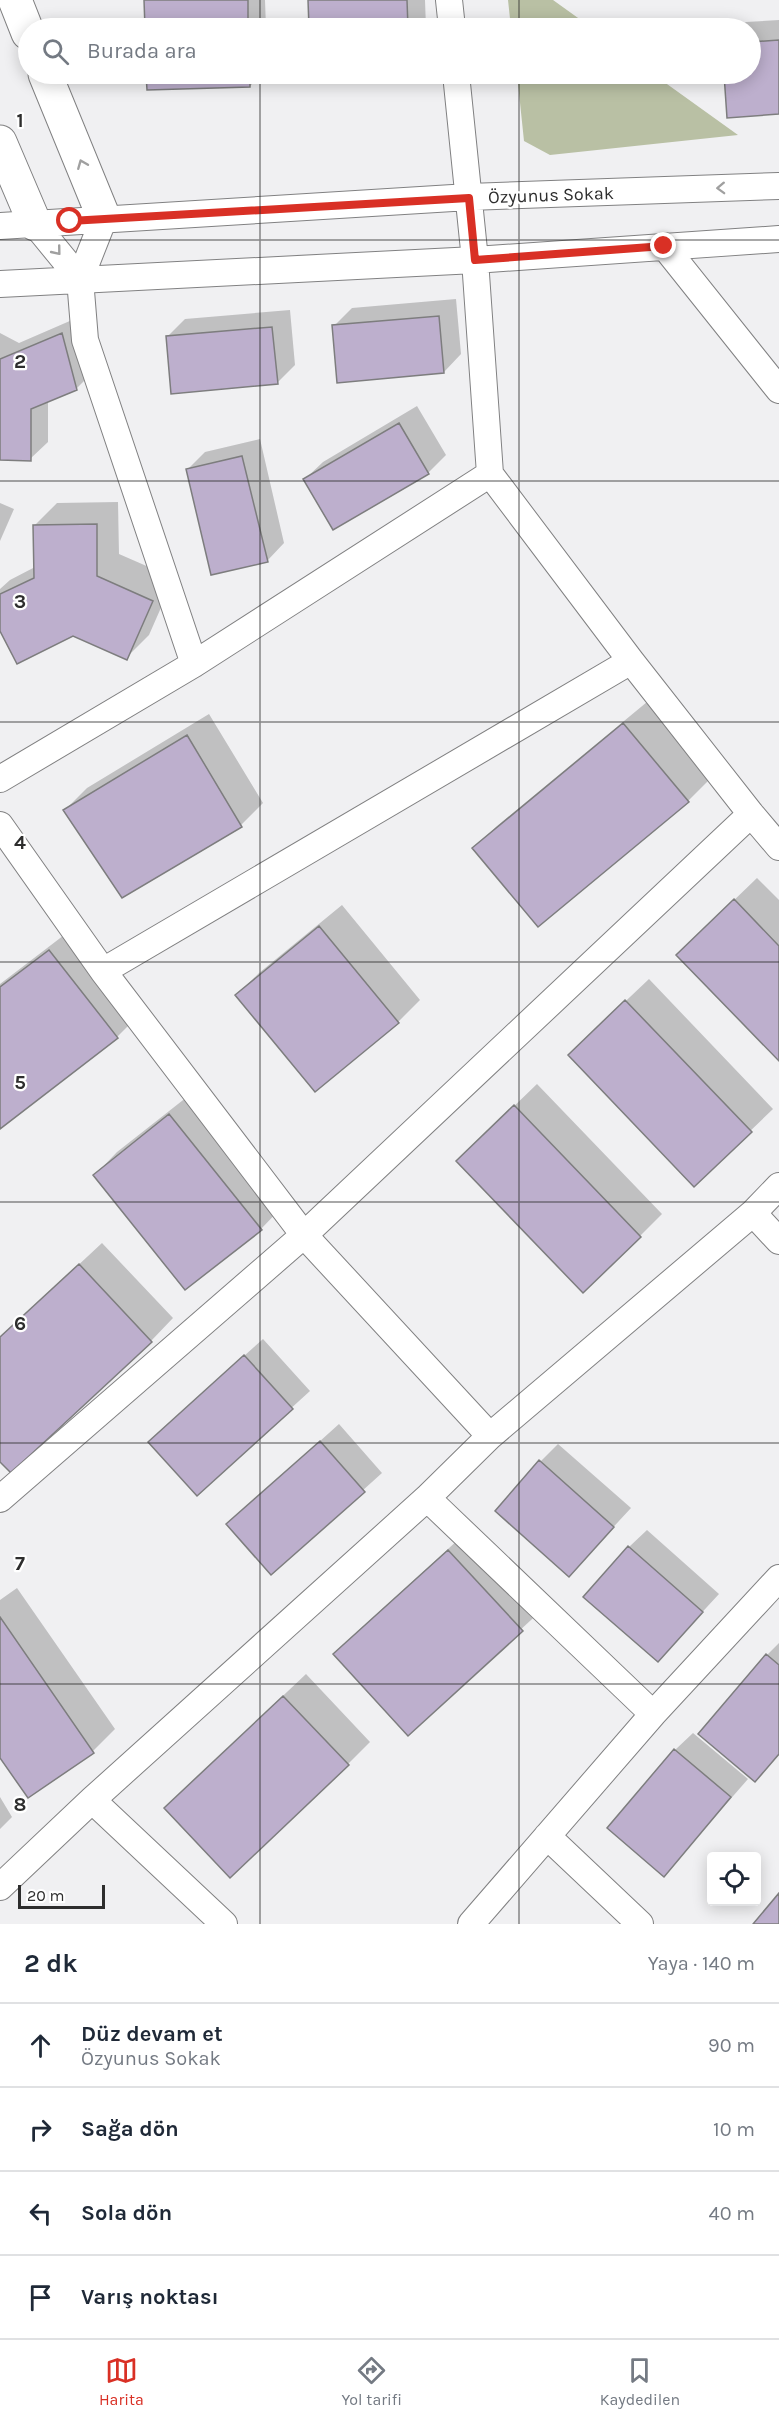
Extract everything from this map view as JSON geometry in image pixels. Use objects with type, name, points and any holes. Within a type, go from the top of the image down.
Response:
[{"type":"street","points":[[15,0],[22,18]]},
{"type":"street","points":[[449,0],[451,18]]},
{"type":"street","points":[[49,84],[104,218],[80,279],[85,340],[194,664]]},
{"type":"street","points":[[457,84],[475,260],[490,474],[631,662],[779,847]]},
{"type":"street","points":[[0,142],[35,224],[80,279]]},
{"type":"street","name":"Özyunus Sokak","points":[[0,226],[469,198],[779,186]]},
{"type":"street","points":[[0,284],[475,260],[779,239]]},
{"type":"street","points":[[664,246],[779,390]]},
{"type":"street","points":[[0,779],[194,664],[490,474]]},
{"type":"street","points":[[103,971],[631,662]]},
{"type":"street","points":[[0,1498],[304,1236],[751,814]]},
{"type":"street","points":[[0,825],[103,971],[304,1236],[490,1436]]},
{"type":"street","points":[[0,1887],[92,1800],[427,1498],[490,1436],[753,1213],[779,1186]]},
{"type":"street","points":[[753,1213],[779,1240]]},
{"type":"street","points":[[427,1498],[653,1714]]},
{"type":"street","points":[[471,1924],[653,1714],[779,1578]]},
{"type":"street","points":[[92,1800],[224,1924]]},
{"type":"street","points":[[547,1836],[640,1924]]},
{"type":"green space","points":[[508,0],[553,0],[578,18],[510,18]]},
{"type":"green space","points":[[518,84],[667,84],[738,135],[550,155],[524,141]]},
{"type":"building","points":[[144,0],[248,0],[248,18],[145,18]]},
{"type":"building","points":[[308,0],[407,0],[408,18],[309,18]]},
{"type":"building","points":[[779,40],[779,114],[727,118],[725,84],[761,84],[761,41]]},
{"type":"building","points":[[147,84],[250,84],[250,87],[147,90]]},
{"type":"building","points":[[439,316],[444,373],[337,383],[332,325]]},
{"type":"building","points":[[272,327],[278,384],[171,394],[166,336]]},
{"type":"building","points":[[62,333],[77,390],[31,409],[31,461],[0,460],[0,359]]},
{"type":"building","points":[[399,423],[429,474],[333,530],[303,479]]},
{"type":"building","points":[[242,456],[268,562],[211,575],[186,469]]},
{"type":"building","points":[[97,524],[97,576],[153,601],[127,660],[73,636],[17,664],[0,631],[0,594],[34,578],[33,525]]},
{"type":"building","points":[[623,723],[689,802],[538,927],[472,848]]},
{"type":"building","points":[[187,735],[242,827],[122,898],[63,810]]},
{"type":"building","points":[[734,899],[779,946],[779,1061],[676,955]]},
{"type":"building","points":[[319,926],[399,1023],[315,1092],[235,995]]},
{"type":"building","points":[[49,950],[118,1038],[0,1129],[0,987]]},
{"type":"building","points":[[625,1000],[752,1132],[694,1187],[568,1055]]},
{"type":"building","points":[[514,1105],[641,1237],[583,1293],[456,1161]]},
{"type":"building","points":[[169,1114],[262,1230],[185,1290],[93,1175]]},
{"type":"building","points":[[79,1264],[152,1342],[11,1473],[0,1462],[0,1337]]},
{"type":"building","points":[[244,1355],[293,1409],[197,1496],[148,1442]]},
{"type":"building","points":[[320,1441],[365,1492],[271,1575],[226,1524]]},
{"type":"building","points":[[539,1460],[614,1527],[569,1577],[495,1511]]},
{"type":"building","points":[[628,1546],[703,1612],[658,1662],[583,1597]]},
{"type":"building","points":[[448,1550],[523,1631],[408,1736],[333,1654]]},
{"type":"building","points":[[0,1617],[94,1753],[28,1798],[0,1758]]},
{"type":"building","points":[[766,1654],[779,1665],[779,1754],[755,1782],[698,1734]]},
{"type":"building","points":[[283,1696],[349,1765],[230,1878],[164,1808]]},
{"type":"building","points":[[674,1749],[731,1797],[664,1877],[607,1828]]},
{"type":"building","points":[[779,1893],[779,1924],[753,1924]]},
{"type":"route","points":[[70,221],[469,198],[475,260],[664,246]]}]
